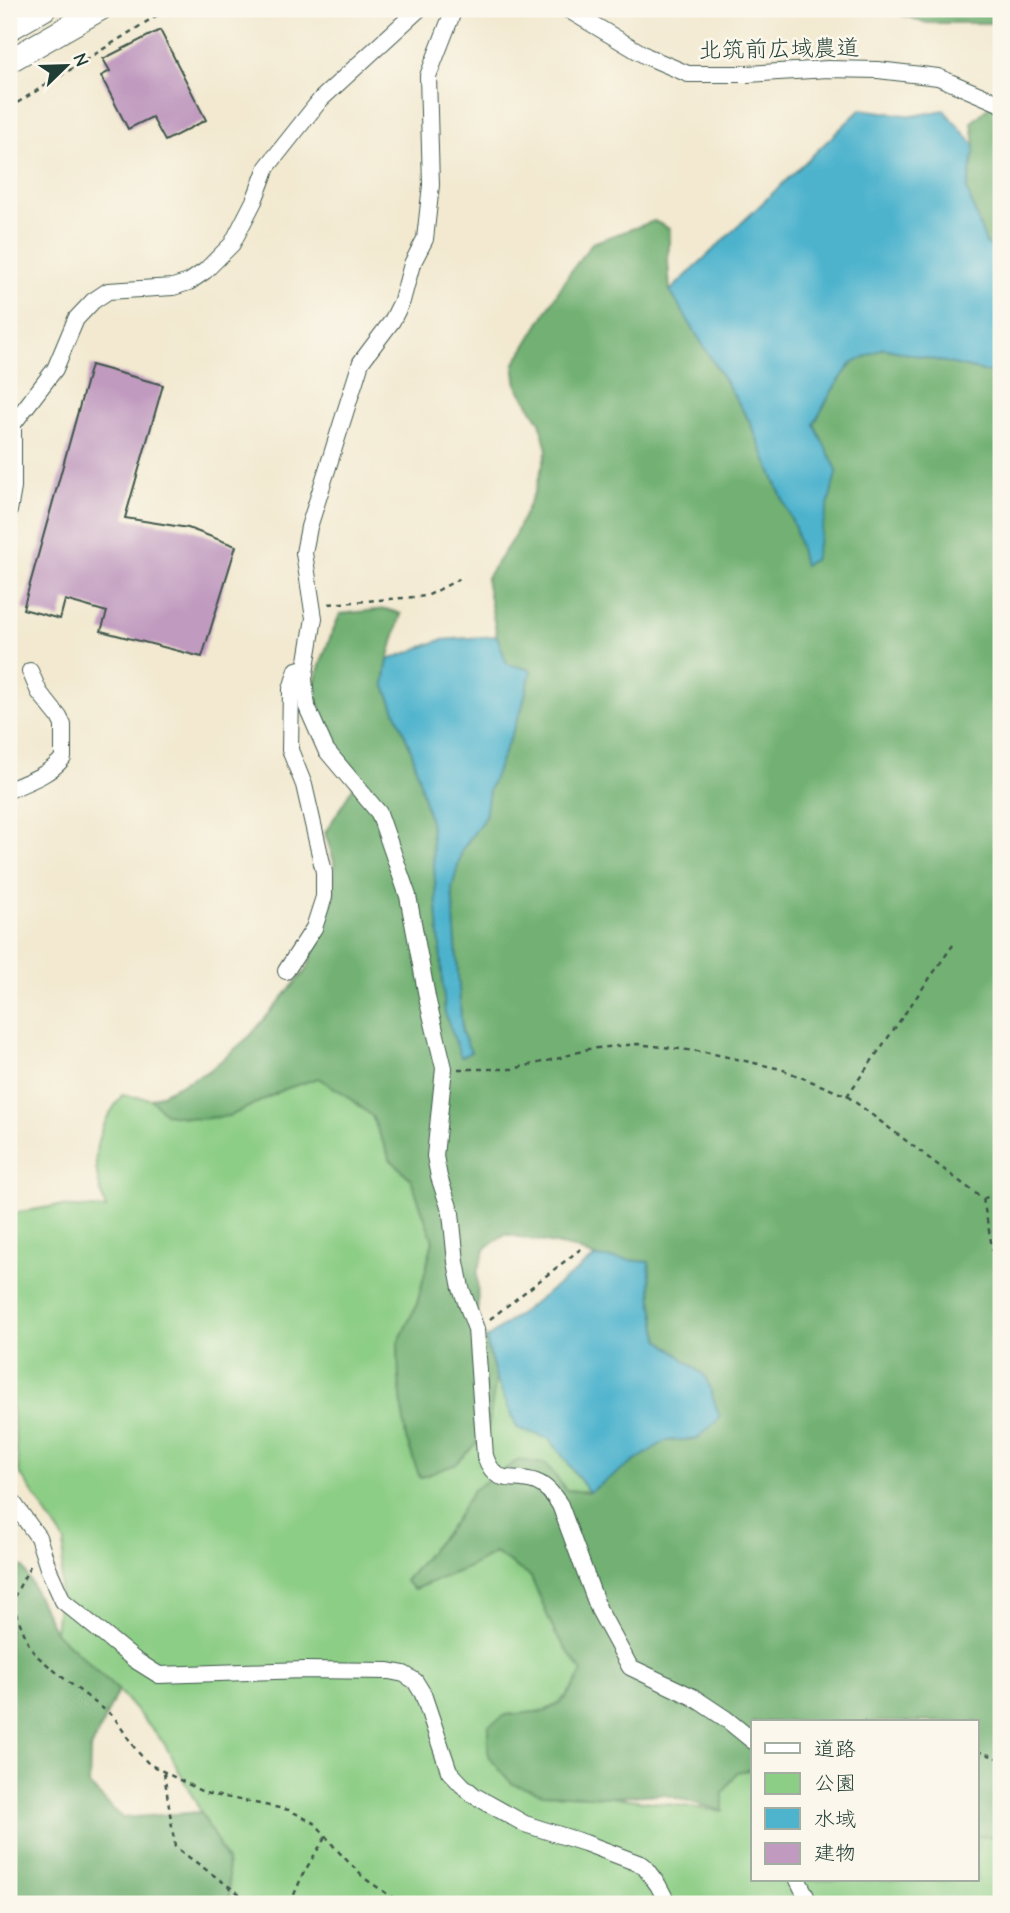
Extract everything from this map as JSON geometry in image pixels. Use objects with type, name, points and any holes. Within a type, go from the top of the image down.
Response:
[{"type":"highway","points":[[9,29],[44,9]]},
{"type":"highway","points":[[9,61],[100,9]]},
{"type":"street","points":[[9,511],[13,488],[13,424],[55,369],[76,319],[93,301],[108,292],[173,287],[189,282],[205,271],[232,244],[267,167],[321,99],[419,9]]},
{"type":"street","points":[[454,9],[428,76],[431,186],[425,239],[412,264],[402,301],[361,362],[309,527],[304,553],[314,618],[304,679],[307,707],[326,750],[379,813],[401,870],[444,1068],[435,1156],[451,1213],[461,1288],[476,1329],[485,1456],[491,1470],[505,1479],[536,1482],[552,1492],[560,1505],[599,1611],[630,1667],[692,1696],[751,1739]]},
{"type":"street","name":"北筑前広域農道","points":[[567,9],[646,56],[688,74],[878,70],[938,77],[1001,104]]},
{"type":"street","points":[[286,971],[314,928],[324,897],[324,872],[304,785],[290,750],[291,689],[297,670],[306,667]]},
{"type":"street","points":[[9,790],[45,774],[63,758],[63,725],[60,717],[39,692],[30,671]]},
{"type":"street","points":[[9,1497],[38,1537],[64,1601],[135,1660],[159,1675],[304,1670],[389,1671],[404,1674],[415,1681],[422,1694],[449,1771],[462,1785],[498,1811],[525,1824],[585,1843],[643,1866],[668,1904]]},
{"type":"street","points":[[799,1882],[806,1896],[803,1904]]},
{"type":"path","points":[[9,108],[167,9]]},
{"type":"path","points":[[312,606],[426,596],[461,578]]},
{"type":"path","points":[[847,1096],[953,945]]},
{"type":"path","points":[[444,1068],[512,1069],[588,1049],[637,1044],[705,1052],[781,1069],[847,1096],[983,1199],[1001,1294]]},
{"type":"path","points":[[983,1199],[1001,1190]]},
{"type":"path","points":[[476,1329],[582,1248]]},
{"type":"path","points":[[42,1549],[15,1595],[15,1611],[29,1645],[37,1656],[114,1717],[135,1751],[149,1764],[205,1793],[289,1810],[316,1824],[364,1878],[402,1904]]},
{"type":"path","points":[[978,1751],[1001,1759]]},
{"type":"path","points":[[164,1773],[175,1847],[253,1904]]},
{"type":"path","points":[[290,1904],[303,1874],[326,1836]]},
{"type":"green space","points":[[884,9],[1001,9],[1001,23],[927,23]]},
{"type":"green space","points":[[1001,96],[1001,253],[986,243],[967,190],[975,146],[972,122]]},
{"type":"green space","points":[[654,221],[670,229],[670,291],[750,422],[795,528],[804,564],[837,470],[814,424],[851,364],[883,348],[1001,375],[1001,1837],[978,1836],[978,1720],[751,1720],[751,1769],[737,1772],[723,1793],[723,1811],[662,1794],[613,1797],[543,1794],[512,1784],[488,1756],[488,1726],[506,1715],[547,1711],[566,1698],[582,1672],[555,1633],[531,1577],[495,1553],[469,1567],[414,1589],[405,1581],[453,1524],[473,1490],[518,1460],[546,1464],[566,1490],[589,1492],[665,1441],[698,1439],[706,1377],[659,1339],[649,1263],[595,1257],[574,1248],[505,1234],[486,1248],[477,1272],[478,1315],[496,1378],[487,1433],[456,1464],[420,1478],[406,1438],[398,1343],[417,1304],[433,1241],[411,1179],[390,1159],[372,1116],[343,1093],[318,1078],[285,1089],[230,1116],[198,1119],[166,1114],[151,1099],[209,1071],[250,1036],[307,969],[334,895],[334,861],[325,833],[354,786],[323,736],[312,703],[318,672],[340,614],[386,609],[401,614],[384,684],[412,752],[431,826],[445,1013],[461,1056],[471,1052],[462,1033],[452,888],[462,850],[485,817],[489,790],[522,708],[531,670],[507,664],[497,636],[486,579],[514,537],[535,491],[547,450],[540,422],[517,386],[514,365],[569,274],[592,243]]},
{"type":"green space","points":[[318,1078],[343,1093],[372,1116],[390,1159],[411,1179],[433,1241],[417,1304],[398,1343],[406,1438],[420,1477],[487,1433],[496,1378],[517,1427],[550,1439],[589,1492],[566,1490],[546,1464],[473,1490],[453,1524],[405,1581],[414,1589],[469,1567],[495,1553],[531,1577],[555,1633],[583,1672],[566,1695],[552,1707],[506,1715],[543,1794],[613,1797],[722,1811],[723,1793],[737,1772],[751,1769],[751,1882],[978,1882],[978,1836],[1001,1837],[1001,1904],[230,1904],[227,1861],[164,1743],[118,1690],[55,1632],[65,1542],[19,1472],[9,1380],[9,1214],[55,1206],[106,1209],[97,1176],[96,1149],[104,1124],[122,1095],[151,1099],[166,1114],[230,1116],[285,1089]]},
{"type":"green space","points":[[9,1566],[23,1567],[55,1632],[118,1690],[90,1751],[89,1785],[122,1818],[201,1812],[227,1861],[230,1904],[9,1904]]},
{"type":"water","points":[[861,109],[913,116],[944,110],[975,146],[967,190],[986,243],[1001,253],[1001,375],[883,348],[851,364],[814,424],[837,470],[814,560],[804,565],[795,528],[750,422],[670,291]]},
{"type":"water","points":[[497,636],[507,664],[531,670],[522,708],[489,790],[485,817],[462,850],[452,888],[462,1033],[471,1052],[461,1057],[445,1013],[431,826],[412,752],[384,684],[388,660],[441,640]]},
{"type":"water","points":[[595,1257],[649,1262],[659,1339],[706,1377],[720,1418],[697,1439],[665,1441],[589,1492],[550,1439],[517,1428],[496,1378],[486,1339]]},
{"type":"building","points":[[160,30],[206,120],[165,141],[152,117],[128,129],[101,76],[110,71],[103,59]]},
{"type":"building","points":[[91,365],[163,385],[125,518],[188,528],[236,546],[202,657],[101,631],[107,612],[65,600],[60,619],[23,609]]}]
